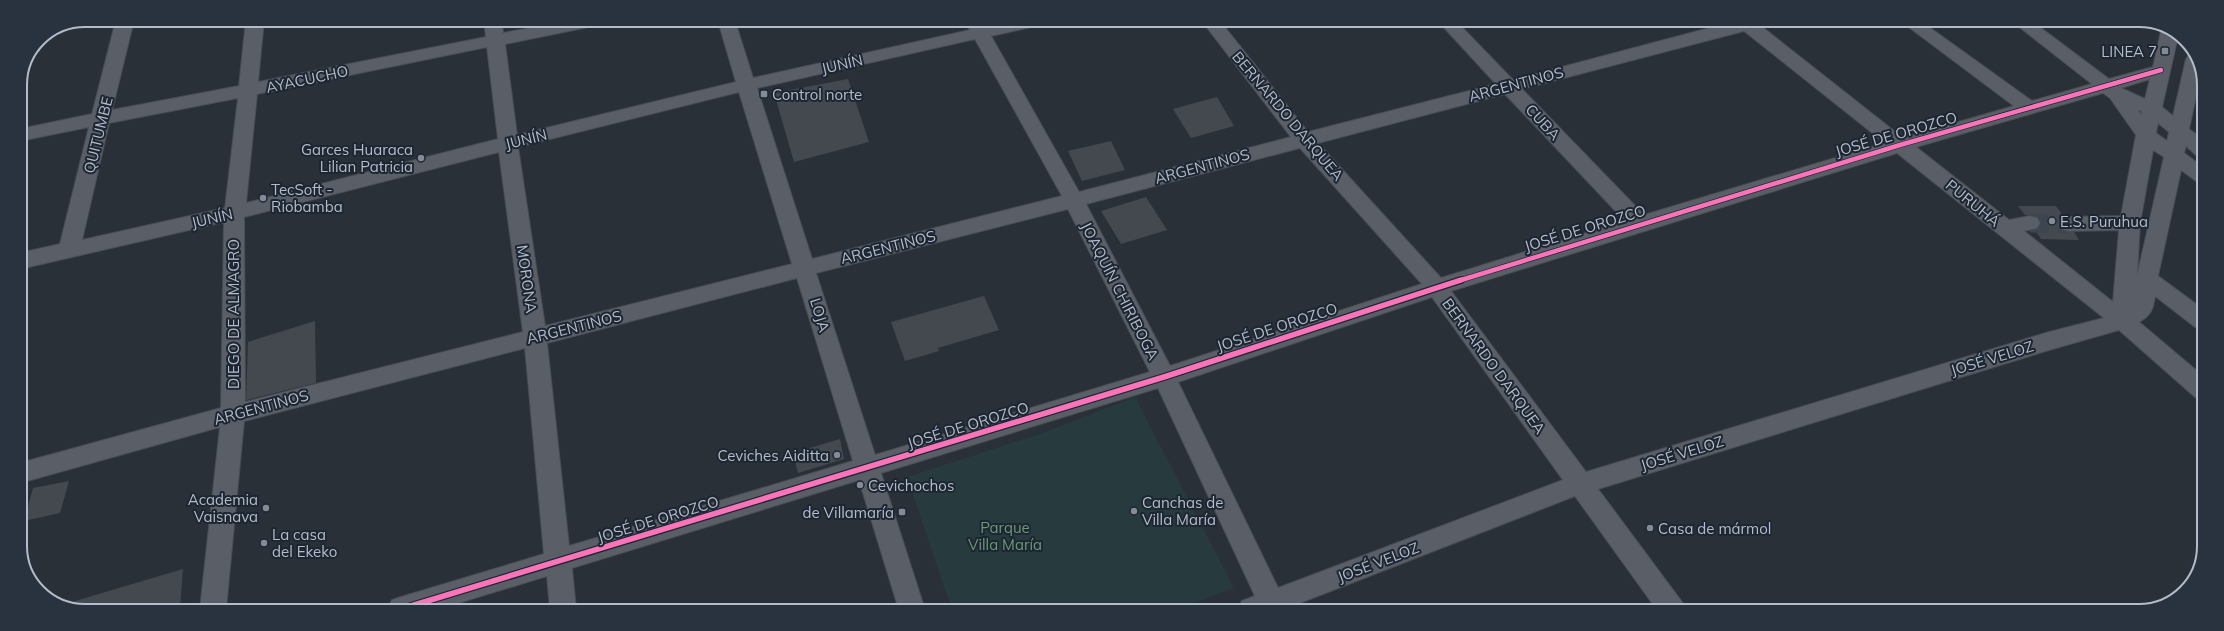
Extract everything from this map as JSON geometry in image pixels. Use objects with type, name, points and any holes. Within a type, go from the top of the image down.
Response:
[{"type":"street","name":"QUITUMBE","points":[[69,249],[102,120],[123,27]]},
{"type":"street","name":"DIEGO DE ALMAGRO","points":[[214,604],[233,414],[234,213],[254,27]]},
{"type":"street","name":"AYACUCHO","points":[[27,134],[248,91],[494,30],[524,27]]},
{"type":"street","name":"LOJA","points":[[728,27],[910,604]]},
{"type":"street","name":"JUNÍN","points":[[27,259],[234,213],[508,143],[977,27]]},
{"type":"street","name":"JOAQUÍN CHIRIBOGA","points":[[977,27],[1074,200],[1164,377],[1263,604]]},
{"type":"street","name":"BERNARDO DARQUEA","points":[[1216,27],[1304,140],[1437,287],[1669,604]]},
{"type":"street","name":"CUBA","points":[[1452,27],[1509,85],[1640,224]]},
{"type":"street","name":"ARGENTINOS","points":[[27,471],[233,414],[1074,200],[1729,27]]},
{"type":"street","name":"PURUHÁ","points":[[1754,27],[2004,228],[2123,321],[2197,385]]},
{"type":"street","points":[[1919,27],[2029,108]]},
{"type":"street","points":[[2029,27],[2111,90],[2153,108],[2179,132],[2197,146]]},
{"type":"street","name":"MORONA","points":[[494,30],[535,337],[562,604]]},
{"type":"street","points":[[2123,321],[2130,223],[2146,135],[2169,36]]},
{"type":"street","points":[[2194,65],[2146,279],[2197,317]]},
{"type":"street","name":"JOSÉ DE OROZCO","points":[[418,604],[1164,377],[1437,287],[1640,224],[1900,145],[2029,108],[2111,90],[2161,70]]},
{"type":"street","points":[[2111,90],[2146,135],[2197,172]]},
{"type":"street","points":[[2004,228],[2030,223]]},
{"type":"street","points":[[2068,224],[2130,223]]},
{"type":"street","name":"JOSÉ VELOZ","points":[[1275,604],[1580,484],[2050,340],[2123,321],[2142,310],[2146,279]]},
{"type":"green space","name":"Parque Villa María","points":[[1135,397],[1234,588],[1191,604],[950,604],[907,477],[1040,434]]},
{"type":"building","points":[[848,79],[869,142],[794,162],[774,93]]},
{"type":"building","points":[[1217,97],[1234,126],[1191,138],[1173,109]]},
{"type":"building","points":[[1111,141],[1125,170],[1082,181],[1068,151]]},
{"type":"building","points":[[1146,197],[1167,230],[1121,244],[1101,211]]},
{"type":"building","points":[[2018,206],[2056,206],[2064,217],[2058,223],[2061,230],[2074,232],[2079,240],[2041,239],[2035,230],[2041,224],[2038,217],[2025,215]]},
{"type":"building","points":[[984,296],[999,330],[938,348],[939,351],[905,361],[891,322]]},
{"type":"building","points":[[315,321],[316,383],[246,400],[248,342]]},
{"type":"building","points":[[840,439],[844,459],[798,473],[793,453]]},
{"type":"building","points":[[69,481],[60,513],[27,520],[27,510],[33,488]]},
{"type":"building","points":[[183,569],[180,604],[77,604],[71,602]]},
{"type":"tunnel","points":[[2030,223],[2069,224]]},
{"type":"cycle path","points":[[417,604],[1164,377],[1437,287],[1640,224],[1900,145],[2161,70]]},
{"type":"place","name":"LINEA 7","points":[[2165,51]]},
{"type":"place","name":"Control norte","points":[[764,94]]},
{"type":"place","name":"Garces Huaraca Lilian Patricia","points":[[421,158]]},
{"type":"place","name":"TecSoft - Riobamba","points":[[263,198]]},
{"type":"place","name":"E.S. Puruhua","points":[[2052,221]]},
{"type":"place","name":"Ceviches Aiditta","points":[[837,455]]},
{"type":"place","name":"Cevichochos","points":[[860,485]]},
{"type":"place","name":"Academia Vaisnava","points":[[266,508]]},
{"type":"place","name":"Canchas de Villa María","points":[[1134,511]]},
{"type":"place","name":"de Villamaría","points":[[902,512]]},
{"type":"place","name":"Casa de mármol","points":[[1650,528]]},
{"type":"place","name":"La casa del Ekeko","points":[[264,543]]}]
